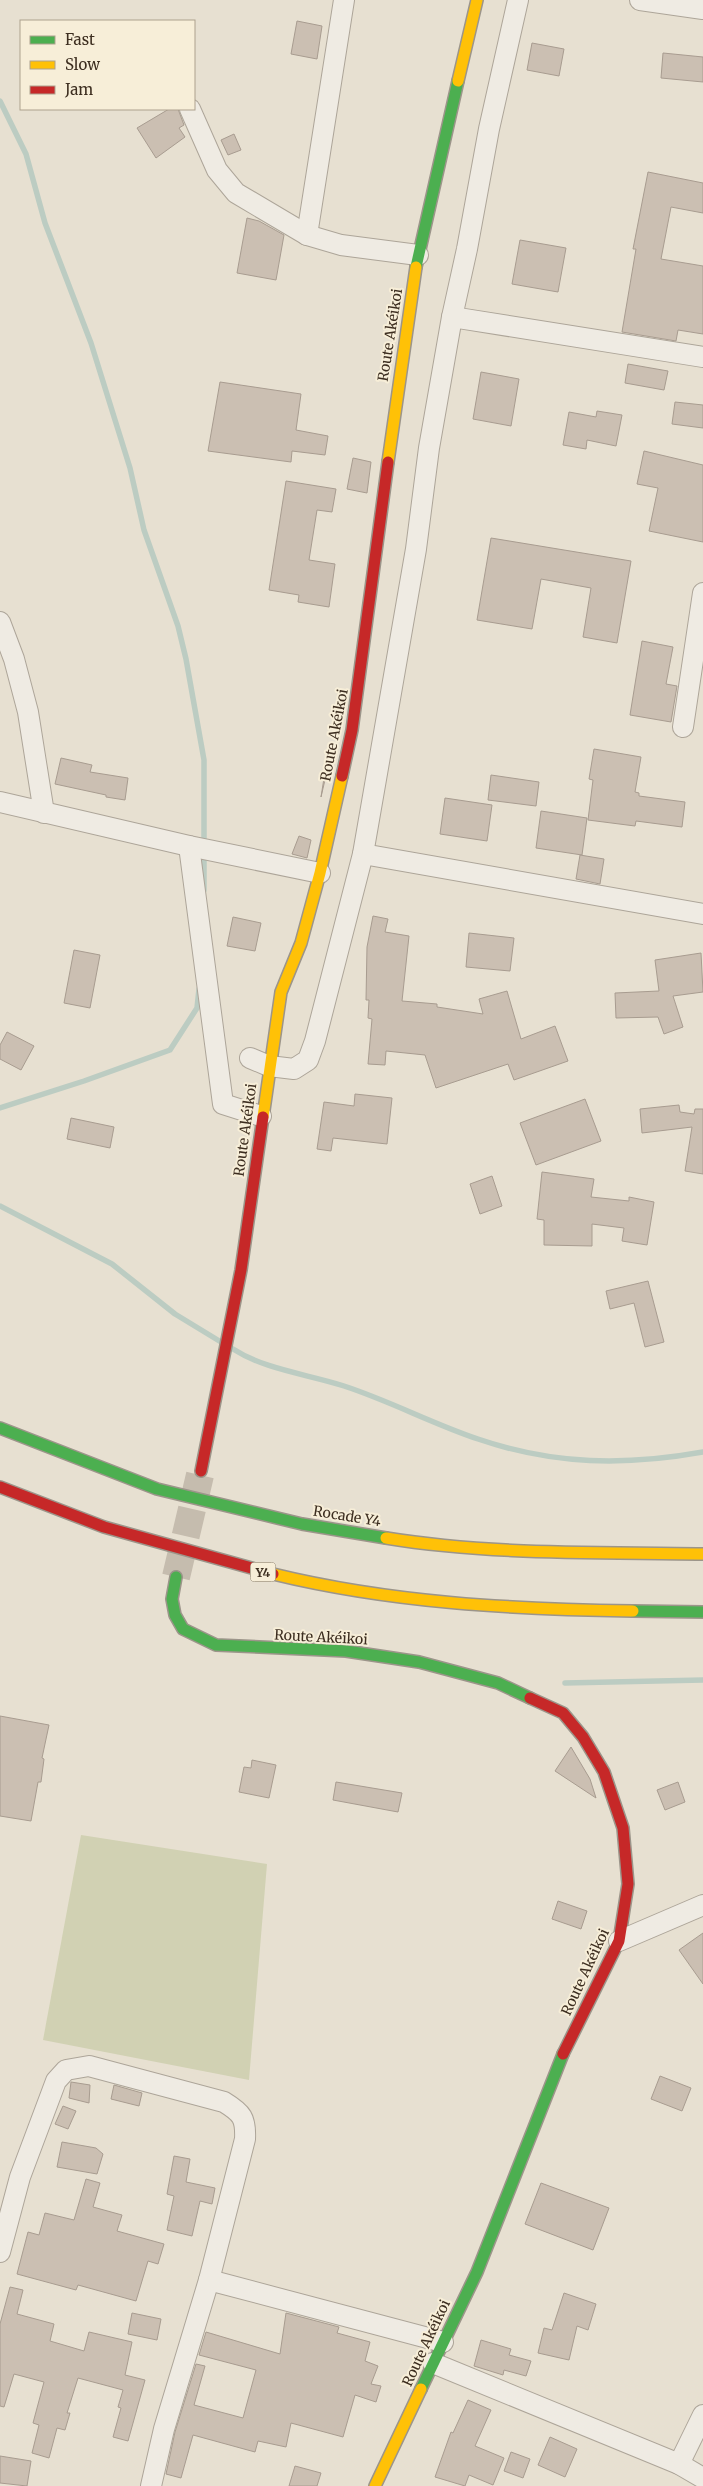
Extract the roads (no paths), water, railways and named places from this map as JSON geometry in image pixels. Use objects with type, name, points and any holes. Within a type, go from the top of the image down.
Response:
[{"type":"main road","name":"Route Akéikoi","points":[[201,1471],[241,1270],[261,1116],[281,992],[301,943],[320,873],[358,688],[396,390],[418,255],[477,0]]},
{"type":"main road","name":"Rocade Y4","points":[[0,1428],[157,1489],[302,1524],[424,1544],[522,1550],[703,1554]]},
{"type":"main road","name":"Y4","points":[[0,1487],[28,1500],[142,1540],[292,1580],[429,1602],[536,1610],[703,1612]]},
{"type":"main road","name":"Route Akéikoi","points":[[176,1577],[172,1599],[179,1622],[183,1628],[216,1645],[346,1650],[419,1662],[498,1683],[563,1713],[583,1737],[604,1772],[623,1828],[628,1884],[619,1940],[556,2068],[477,2272],[375,2486]]},
{"type":"street","points":[[307,235],[344,0]]},
{"type":"street","points":[[250,1058],[269,1066],[294,1069],[308,1060],[315,1041],[363,854],[416,549],[452,317],[467,250],[489,129],[518,0]]},
{"type":"street","points":[[640,0],[703,9]]},
{"type":"street","points":[[190,110],[217,170],[236,193],[307,235],[341,246],[418,255]]},
{"type":"street","points":[[452,317],[703,357]]},
{"type":"street","points":[[683,728],[703,593]]},
{"type":"street","points":[[0,622],[14,659],[28,712],[44,813]]},
{"type":"street","points":[[0,802],[189,846],[320,873]]},
{"type":"street","points":[[189,846],[223,1104],[261,1116]]},
{"type":"street","points":[[363,854],[703,914]]},
{"type":"street","points":[[619,1940],[703,1905]]},
{"type":"street","points":[[0,2252],[20,2177],[56,2081],[66,2070],[89,2066],[224,2102],[239,2111],[246,2125],[245,2139],[209,2280],[164,2429],[151,2486]]},
{"type":"street","points":[[209,2280],[443,2342]]},
{"type":"street","points":[[433,2363],[678,2464],[703,2478]]},
{"type":"street","points":[[678,2464],[703,2416]]},
{"type":"waterway","points":[[0,101],[26,154],[45,223],[91,343],[130,468],[144,530],[178,626],[186,659],[204,760],[204,890]]},
{"type":"waterway","points":[[0,1108],[84,1081],[170,1050],[197,1008],[199,989]]},
{"type":"waterway","points":[[0,1206],[112,1264],[175,1314],[221,1342]]},
{"type":"waterway","points":[[233,1349],[259,1362],[344,1386],[478,1439],[506,1448],[562,1458],[618,1461],[646,1460],[703,1452]]},
{"type":"waterway","points":[[565,1683],[703,1680]]},
{"type":"tunnel","points":[[176,1577],[200,1475]]}]
